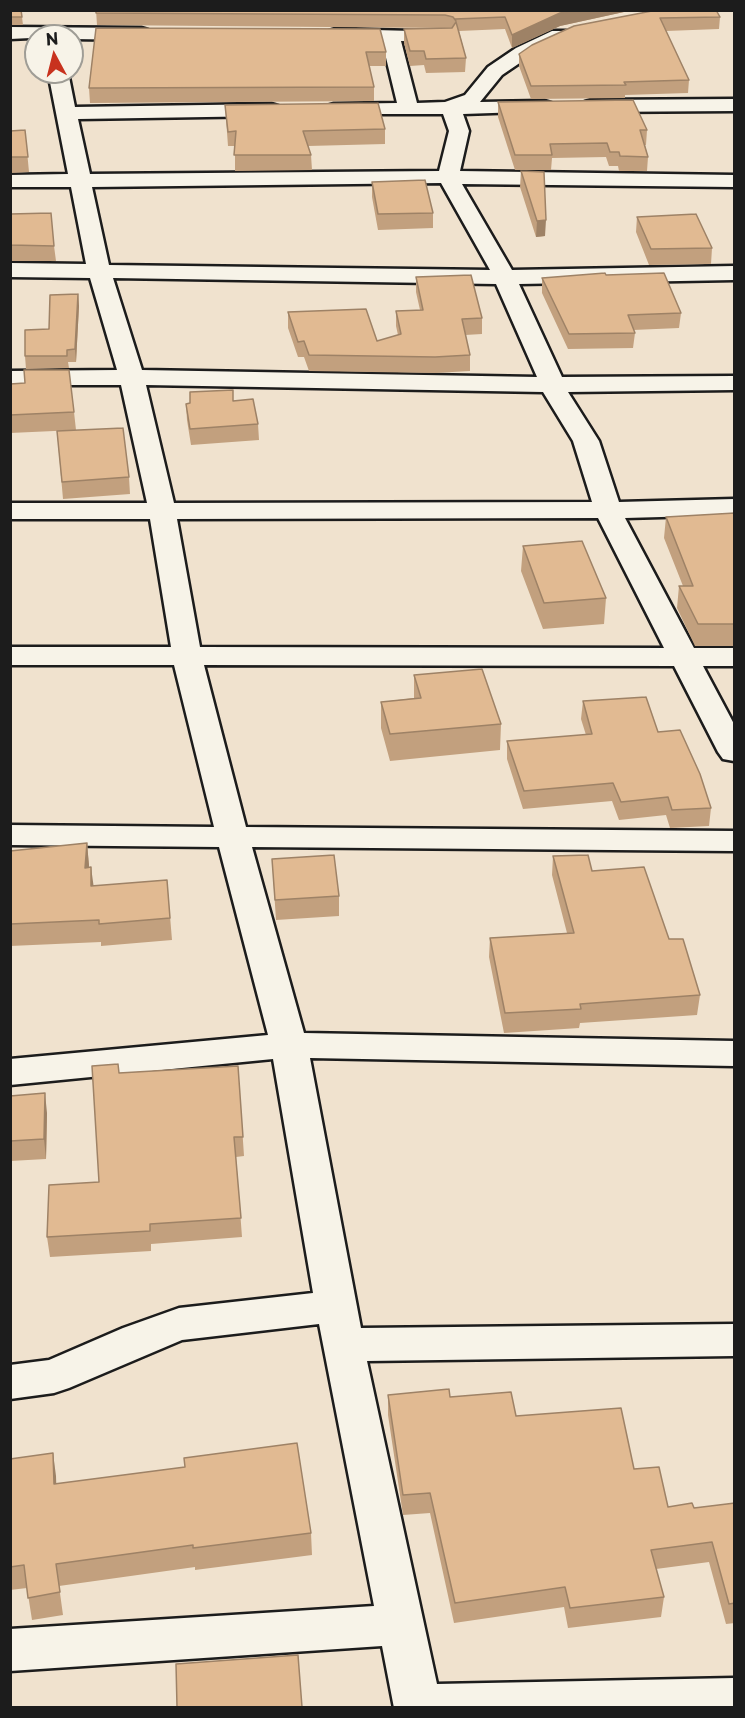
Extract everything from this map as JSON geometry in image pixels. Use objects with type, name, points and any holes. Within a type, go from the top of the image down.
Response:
[{"type":"street","points":[[323,35],[356,27],[390,35],[445,36]]},
{"type":"street","points":[[451,107],[472,99],[495,72],[523,52],[577,30]]},
{"type":"street","points":[[84,35],[156,34]]},
{"type":"street","points":[[390,35],[409,109]]},
{"type":"street","points":[[60,84],[99,271],[132,377],[162,511],[187,656],[232,836],[289,1045],[340,1325],[418,1707],[735,1700]]},
{"type":"street","points":[[315,110],[735,105]]},
{"type":"street","points":[[451,107],[459,131],[448,177],[505,277],[561,404],[586,441],[608,510],[735,752]]},
{"type":"street","points":[[66,113],[291,110]]},
{"type":"street","points":[[10,181],[448,177],[735,181]]},
{"type":"street","points":[[10,270],[505,277],[735,273]]},
{"type":"street","points":[[10,378],[132,377],[553,385],[735,382]]},
{"type":"street","points":[[10,511],[608,510],[735,507]]},
{"type":"street","points":[[10,656],[735,657]]},
{"type":"street","points":[[10,835],[735,841]]},
{"type":"street","points":[[10,1072],[289,1045],[735,1053]]},
{"type":"street","points":[[10,1382],[54,1376],[138,1339],[179,1324],[340,1325],[735,1340]]},
{"type":"street","points":[[10,1650],[402,1624]]},
{"type":"building","points":[[10,10],[21,10],[22,17],[10,17]]},
{"type":"building","points":[[96,10],[574,10],[560,13],[512,35],[505,17],[455,19],[456,21],[453,17],[445,15],[96,13]]},
{"type":"building","points":[[657,10],[716,10],[720,17],[660,18],[689,80],[624,82],[626,85],[531,86],[519,54],[532,45],[574,26]]},
{"type":"building","points":[[456,22],[466,58],[426,59],[424,51],[410,51],[404,29],[452,28]]},
{"type":"building","points":[[96,28],[380,29],[386,52],[366,52],[374,87],[89,88]]},
{"type":"building","points":[[633,100],[647,130],[640,130],[648,157],[620,156],[619,152],[610,152],[607,143],[550,144],[552,155],[515,155],[498,102]]},
{"type":"building","points":[[378,103],[385,129],[303,131],[311,155],[234,155],[236,131],[228,132],[225,105]]},
{"type":"building","points":[[25,130],[28,157],[10,157],[10,131]]},
{"type":"building","points":[[521,171],[544,172],[546,220],[537,221]]},
{"type":"building","points":[[425,180],[433,213],[378,214],[372,182]]},
{"type":"building","points":[[51,213],[54,246],[10,245],[10,214]]},
{"type":"building","points":[[696,214],[712,248],[651,249],[637,217]]},
{"type":"building","points":[[605,273],[606,275],[664,273],[681,313],[628,315],[635,333],[569,334],[542,278]]},
{"type":"building","points":[[471,275],[482,318],[462,319],[470,355],[435,357],[309,355],[304,341],[298,342],[288,312],[366,309],[377,341],[401,334],[396,311],[423,310],[416,277]]},
{"type":"building","points":[[78,294],[75,349],[67,350],[67,356],[25,356],[25,330],[49,329],[50,295]]},
{"type":"building","points":[[24,370],[69,370],[74,412],[10,415],[10,384],[25,383]]},
{"type":"building","points":[[233,390],[233,401],[253,399],[258,424],[190,429],[186,404],[190,403],[190,392]]},
{"type":"building","points":[[123,428],[129,477],[62,482],[57,431]]},
{"type":"building","points":[[735,513],[735,624],[698,624],[679,586],[693,586],[666,517]]},
{"type":"building","points":[[582,541],[606,598],[544,603],[523,546]]},
{"type":"building","points":[[482,669],[501,724],[390,734],[381,702],[421,698],[414,675]]},
{"type":"building","points":[[646,697],[658,732],[680,730],[700,774],[711,808],[672,810],[668,797],[621,802],[613,783],[524,791],[507,741],[592,734],[583,701]]},
{"type":"building","points":[[87,843],[85,868],[91,867],[91,886],[167,880],[170,918],[99,924],[99,920],[10,924],[10,851]]},
{"type":"building","points":[[334,855],[339,896],[275,900],[272,859]]},
{"type":"building","points":[[588,855],[592,871],[644,867],[669,939],[683,939],[700,995],[580,1004],[581,1009],[505,1013],[490,938],[574,933],[553,856]]},
{"type":"building","points":[[118,1064],[119,1073],[238,1066],[243,1137],[234,1137],[241,1218],[150,1224],[150,1231],[47,1237],[49,1185],[99,1182],[92,1066]]},
{"type":"building","points":[[45,1093],[44,1139],[10,1141],[10,1096]]},
{"type":"building","points":[[449,1389],[450,1397],[511,1392],[516,1416],[621,1408],[634,1469],[659,1467],[668,1507],[692,1503],[694,1508],[735,1503],[735,1603],[729,1604],[712,1542],[651,1550],[664,1597],[570,1608],[565,1587],[455,1603],[430,1493],[403,1495],[388,1395]]},
{"type":"building","points":[[297,1443],[311,1533],[193,1548],[193,1545],[56,1564],[60,1592],[28,1598],[24,1565],[10,1567],[10,1459],[53,1453],[54,1484],[185,1467],[184,1458]]},
{"type":"building","points":[[298,1655],[302,1707],[177,1707],[176,1664]]}]
